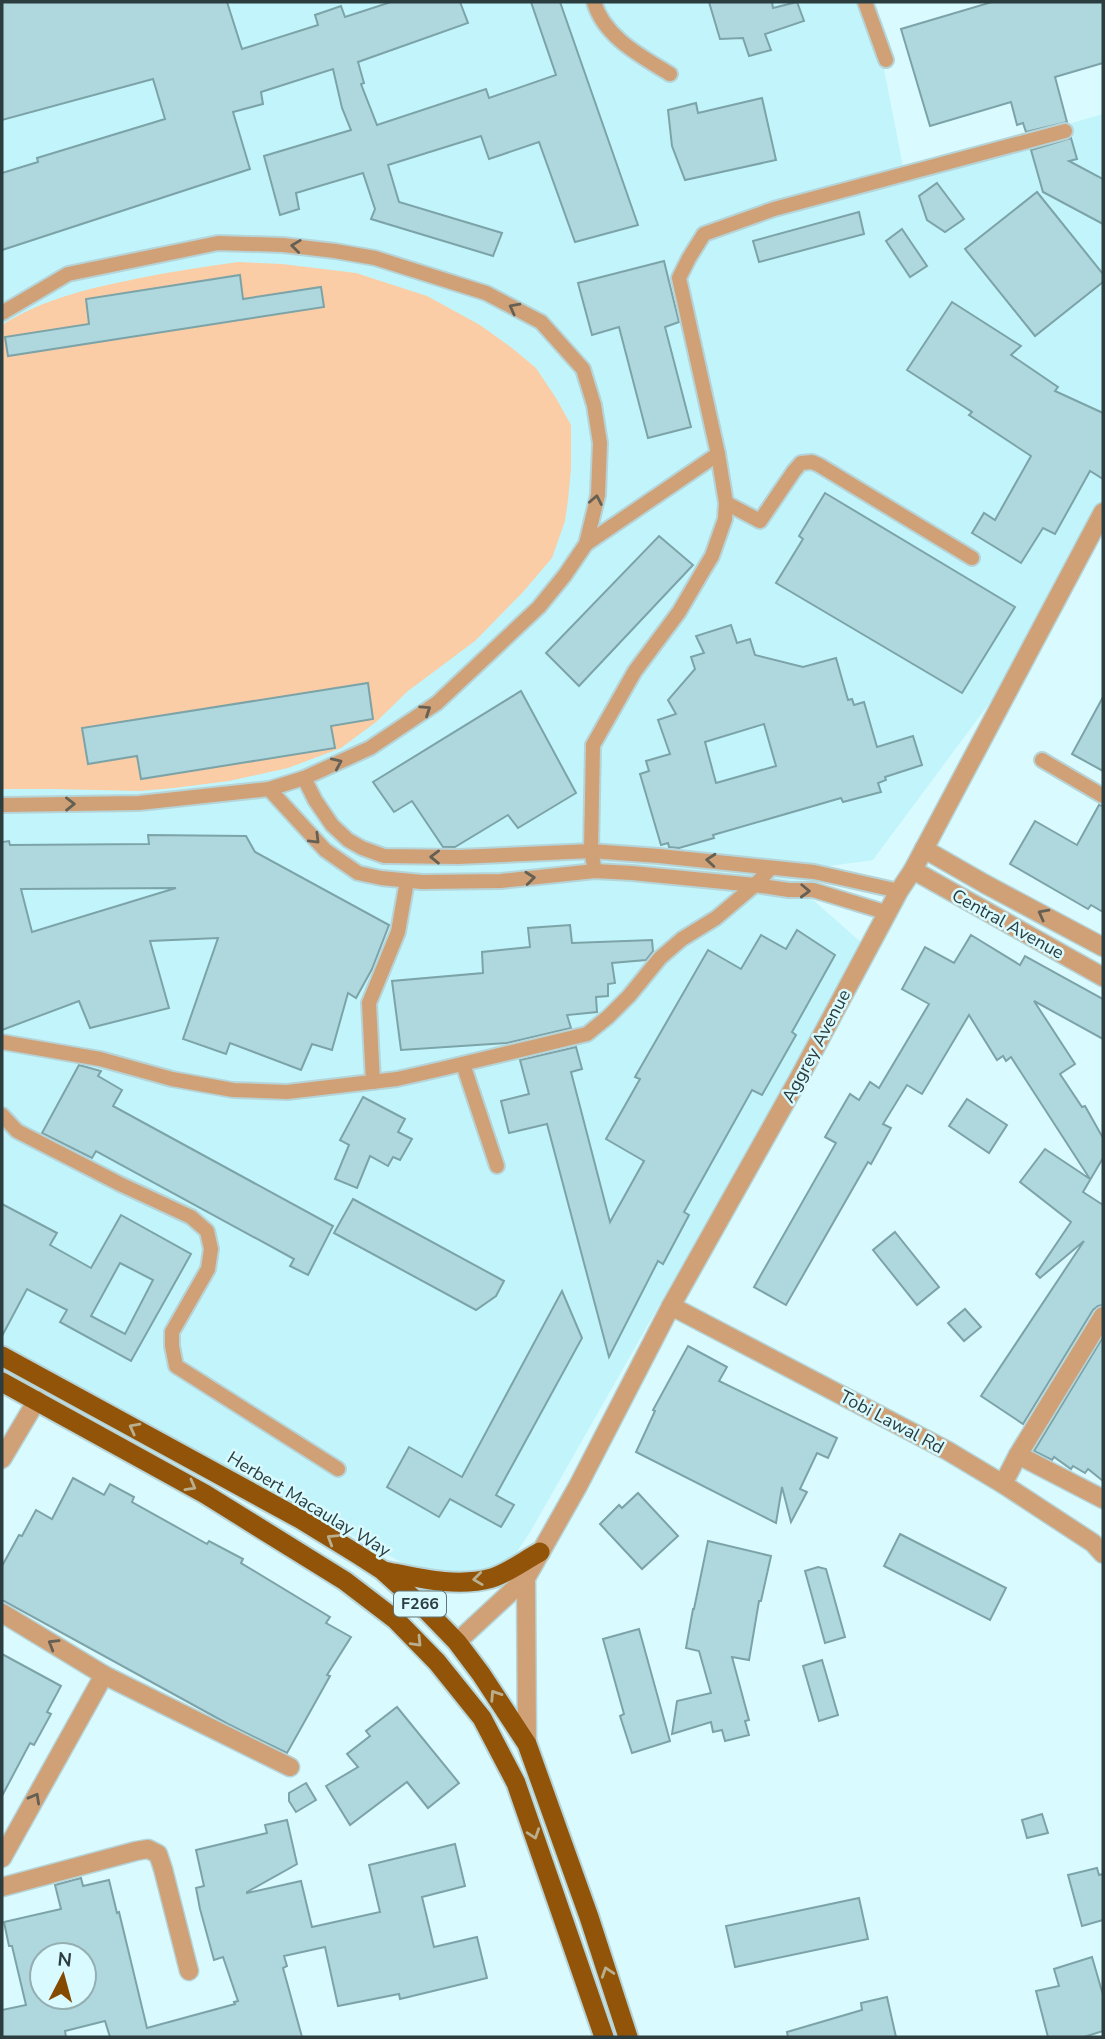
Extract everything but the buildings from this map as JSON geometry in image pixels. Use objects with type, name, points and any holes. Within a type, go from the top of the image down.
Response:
[{"type":"highway","name":"Herbert Macaulay Way","points":[[2,1356],[300,1519],[382,1570],[457,1642],[527,1744],[590,1917],[628,2037]]},
{"type":"highway","name":"F266","points":[[2,1382],[205,1494],[345,1581],[396,1620],[436,1662],[482,1718],[516,1783],[604,2037]]},
{"type":"highway","points":[[382,1570],[430,1580],[470,1581],[493,1577],[540,1552]]},
{"type":"street","name":"Aggrey Avenue","points":[[526,1578],[578,1486],[671,1306],[913,870],[1103,512]]},
{"type":"street","name":"Central Avenue","points":[[924,849],[1103,947]]},
{"type":"street","name":"Central Avenue","points":[[913,870],[1103,977]]},
{"type":"street","points":[[992,915],[1004,894]]},
{"type":"street","name":"Tobi Lawal Rd","points":[[671,1306],[948,1451],[1094,1543],[1103,1554]]},
{"type":"street","points":[[1003,1484],[1103,1316]]},
{"type":"street","points":[[2,1459],[37,1400]]},
{"type":"street","points":[[1018,1455],[1103,1499]]},
{"type":"street","points":[[457,1642],[526,1578]]},
{"type":"street","points":[[526,1578],[527,1744]]},
{"type":"street","points":[[2,1613],[104,1675],[289,1767]]},
{"type":"street","points":[[2,1858],[104,1675]]},
{"type":"street","points":[[2,1887],[148,1849],[158,1854],[189,1971]]},
{"type":"lane","points":[[594,2],[610,30],[630,49],[670,74]]},
{"type":"lane","points":[[865,2],[886,60]]},
{"type":"lane","points":[[595,871],[590,851],[593,745],[635,671],[679,612],[704,571],[725,519],[726,503],[718,454],[679,278],[689,258],[705,234],[774,209],[1065,131]]},
{"type":"lane","points":[[2,313],[68,274],[218,243],[283,244],[348,253],[397,265],[486,293],[541,322],[583,369],[594,405],[600,443],[598,495],[586,544],[565,575],[539,607],[437,703],[370,748],[304,778],[269,789],[139,803],[2,805]]},
{"type":"lane","points":[[586,544],[718,454]]},
{"type":"lane","points":[[726,503],[760,521],[801,463],[812,462],[843,478],[972,558]]},
{"type":"lane","points":[[1042,760],[1103,796]]},
{"type":"lane","points":[[304,778],[332,825],[348,840],[384,856],[458,857],[590,851],[814,872],[899,891]]},
{"type":"lane","points":[[269,789],[325,849],[358,873],[381,878],[407,881],[501,881],[595,871],[813,890],[888,913]]},
{"type":"lane","points":[[2,1042],[100,1059],[172,1079],[233,1090],[287,1091],[397,1079],[587,1034],[629,996],[660,958],[682,939],[716,918],[770,869]]},
{"type":"lane","points":[[373,1082],[369,1003],[398,933],[407,881]]},
{"type":"lane","points":[[463,1064],[497,1166]]},
{"type":"lane","points":[[2,1115],[17,1131],[191,1217],[207,1231],[211,1249],[208,1269],[172,1332],[176,1366],[338,1469]]},
{"type":"shaded area","points":[[2,2],[871,2],[904,172],[1103,114],[1103,499],[1008,678],[873,860],[815,868],[812,899],[864,945],[529,1534],[510,1562],[484,1572],[457,1575],[427,1572],[403,1563],[2,1344]]},
{"type":"shaded area","points":[[238,262],[356,273],[427,296],[480,325],[536,368],[571,425],[571,469],[565,521],[552,558],[475,641],[408,691],[376,722],[341,748],[288,768],[229,781],[174,788],[140,791],[2,789],[2,325],[33,308],[83,291],[148,276]]}]
